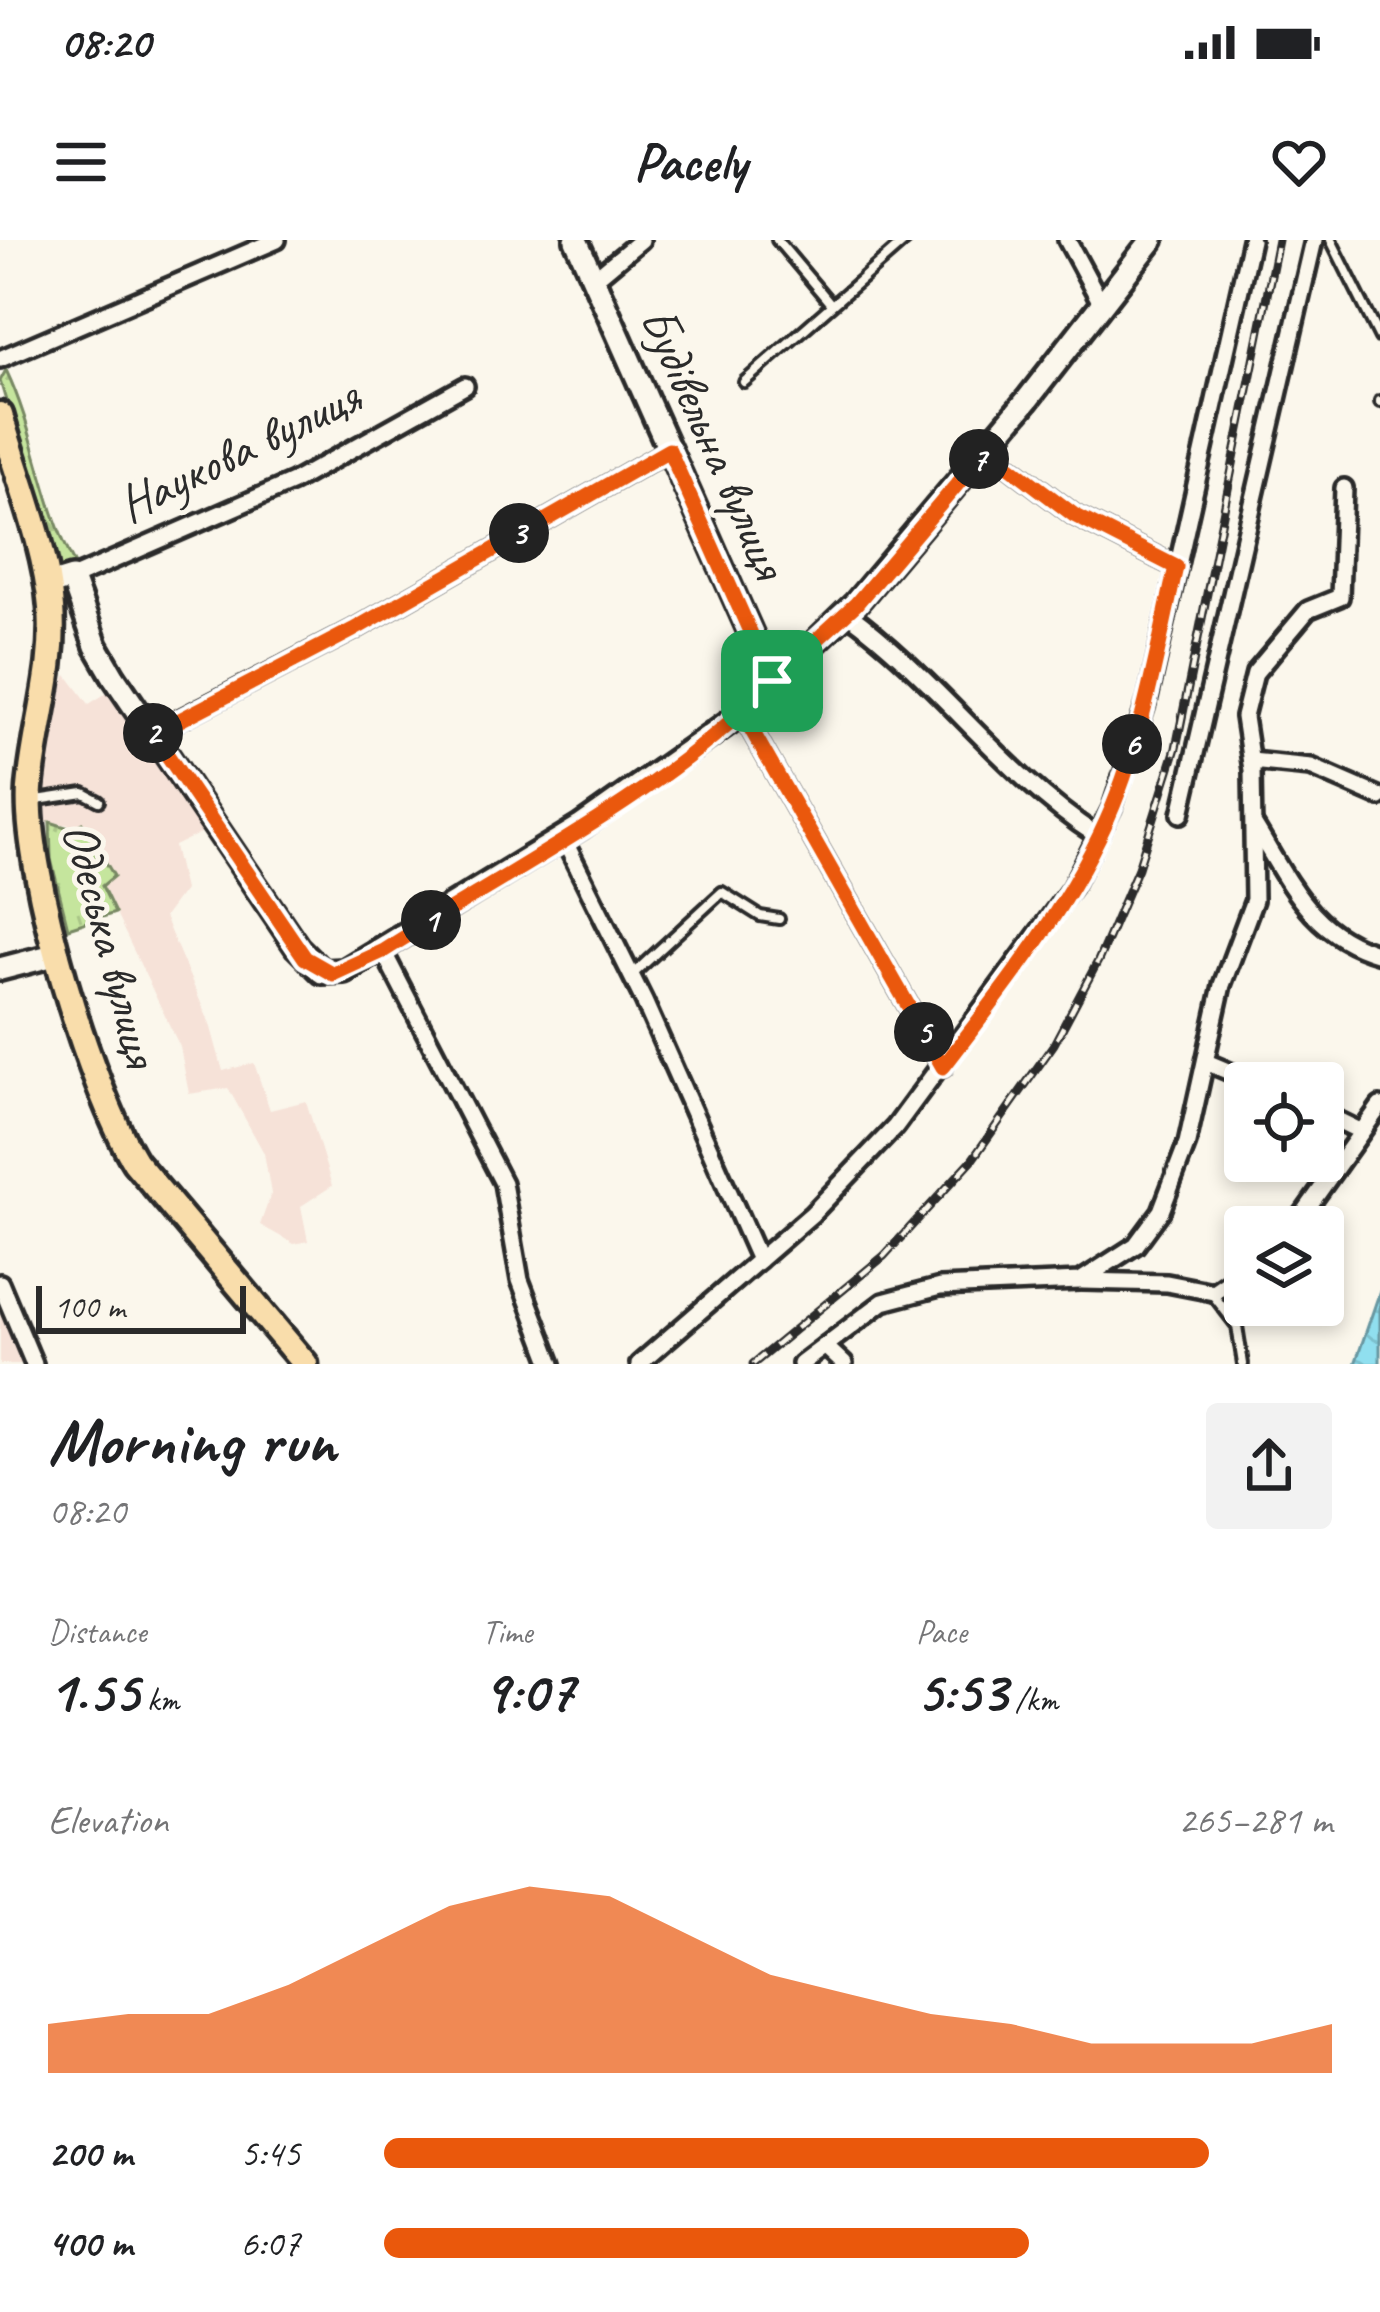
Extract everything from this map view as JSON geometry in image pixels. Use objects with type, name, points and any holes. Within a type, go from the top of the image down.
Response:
[{"type":"main road","name":"Одеська вулиця","points":[[0,415],[60,581],[30,800],[32,846],[58,954],[118,1134],[135,1162],[304,1364]]},
{"type":"street","points":[[0,359],[277,240]]},
{"type":"street","name":"Будівельна вулиця","points":[[576,240],[772,681]]},
{"type":"street","points":[[593,280],[641,240]]},
{"type":"street","points":[[1067,240],[1101,303]]},
{"type":"street","points":[[60,581],[153,734],[305,958],[333,974],[383,951],[562,838],[742,713],[847,613],[987,449],[1151,240]]},
{"type":"street","points":[[639,1364],[854,1170],[943,1067],[1072,887],[1112,808],[1148,698],[1251,240]]},
{"type":"street","points":[[1180,814],[1314,240]]},
{"type":"street","name":"Наукова вулиця","points":[[60,581],[293,482],[465,386]]},
{"type":"street","points":[[987,449],[1074,515],[1176,567]]},
{"type":"street","points":[[153,734],[353,630],[669,450]]},
{"type":"street","points":[[1080,1281],[1136,1245],[1161,1211],[1187,1143],[1222,985],[1254,900],[1244,717],[1255,673],[1308,610],[1340,597],[1345,488]]},
{"type":"street","points":[[847,613],[934,685],[1048,803],[1096,835]]},
{"type":"street","points":[[742,713],[943,1067]]},
{"type":"street","points":[[1250,761],[1311,767],[1380,797]]},
{"type":"street","points":[[1253,822],[1319,926],[1354,947],[1380,954]]},
{"type":"street","points":[[562,838],[631,976],[759,1260]]},
{"type":"street","points":[[383,951],[503,1184],[520,1280],[552,1364]]},
{"type":"street","points":[[0,969],[58,954]]},
{"type":"street","points":[[1206,1063],[1224,1070]]},
{"type":"street","points":[[1308,1206],[1380,1106]]},
{"type":"street","points":[[1344,1123],[1360,1131]]},
{"type":"street","points":[[801,1364],[883,1302],[940,1287],[1080,1281],[1167,1283],[1210,1291],[1224,1283]]},
{"type":"street","points":[[0,1283],[34,1364]]},
{"type":"street","points":[[825,1346],[844,1364]]},
{"type":"lane","points":[[777,240],[830,303]]},
{"type":"lane","points":[[744,382],[905,240]]},
{"type":"lane","points":[[1331,240],[1380,338]]},
{"type":"lane","points":[[30,800],[84,793],[99,801]]},
{"type":"lane","points":[[631,976],[722,892],[760,916],[779,919]]},
{"type":"lane","points":[[1210,1291],[1237,1326],[1243,1364]]},
{"type":"shaded area","points":[[67,675],[89,704],[110,691],[114,695],[209,829],[174,846],[184,890],[164,917],[210,1024],[223,1071],[254,1063],[270,1110],[306,1101],[332,1186],[301,1206],[308,1241],[294,1244],[260,1225],[271,1194],[264,1153],[228,1088],[189,1094],[180,1047],[102,885],[114,876],[85,827],[42,821],[56,698]]},
{"type":"shaded area","points":[[0,1287],[35,1364],[0,1364]]},
{"type":"green space","points":[[6,370],[75,565],[57,570],[0,381]]},
{"type":"green space","points":[[50,822],[72,829],[82,823],[114,876],[102,886],[115,913],[68,928],[51,859]]},
{"type":"water","points":[[1380,1291],[1380,1364],[1355,1364]]},
{"type":"railway","points":[[753,1364],[884,1256],[972,1160],[1054,1044],[1098,961],[1138,868],[1176,748],[1278,240]]},
{"type":"route","points":[[772,681],[742,713],[673,765],[383,951],[333,974],[322,972],[305,958],[153,734],[353,630],[669,450],[772,681],[742,713],[943,1067],[1072,887],[1112,808],[1148,698],[1176,567],[1074,515],[987,449],[856,604],[772,681]]}]
